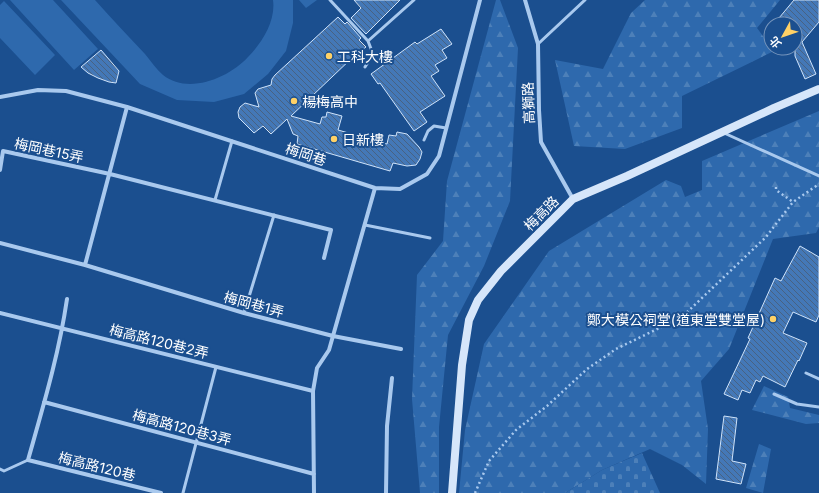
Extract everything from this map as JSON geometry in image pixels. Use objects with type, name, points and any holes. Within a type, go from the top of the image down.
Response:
[{"type":"street","name":"梅岡巷","points":[[0,97],[38,90],[66,91],[127,107],[376,188],[400,189],[427,174],[438,156],[480,0]]},
{"type":"street","name":"高獅路","points":[[525,0],[538,44],[541,142],[573,199]]},
{"type":"street","name":"梅高路","points":[[452,493],[462,365],[470,320],[478,300],[501,271],[573,199],[819,89]]},
{"type":"street","points":[[0,243],[84,265],[127,107]]},
{"type":"street","name":"梅岡巷15弄","points":[[0,170],[3,151],[110,174],[331,230],[324,258]]},
{"type":"street","points":[[314,493],[313,391],[318,368],[329,350],[376,188]]},
{"type":"street","name":"梅岡巷1弄","points":[[84,265],[244,313],[333,336],[401,349]]},
{"type":"street","points":[[28,460],[63,328],[67,299]]},
{"type":"street","name":"梅高路120巷2弄","points":[[0,313],[313,391]]},
{"type":"street","points":[[386,493],[386,426],[392,378]]},
{"type":"street","name":"梅高路120巷3弄","points":[[44,402],[314,474]]},
{"type":"street","name":"梅高路120巷","points":[[28,460],[161,493]]},
{"type":"lane","points":[[330,0],[368,41],[373,54],[365,66]]},
{"type":"lane","points":[[368,41],[414,0]]},
{"type":"lane","points":[[538,44],[585,0]]},
{"type":"lane","points":[[424,140],[428,131],[434,126],[446,128]]},
{"type":"lane","points":[[722,132],[819,176]]},
{"type":"lane","points":[[215,200],[232,141]]},
{"type":"lane","points":[[244,313],[274,215]]},
{"type":"lane","points":[[365,225],[430,238]]},
{"type":"lane","points":[[183,493],[216,366]]},
{"type":"lane","points":[[806,373],[819,380]]},
{"type":"lane","points":[[774,394],[797,404],[819,407]]},
{"type":"lane","points":[[0,469],[4,471],[28,460]]},
{"type":"path","points":[[475,493],[489,461],[516,430],[547,406],[587,369],[616,349],[682,317],[766,237],[793,202],[819,184]]},
{"type":"path","points":[[776,187],[776,190],[793,202]]},
{"type":"green space","points":[[10,0],[53,0],[98,49],[74,70]]},
{"type":"green space","points":[[61,0],[95,0],[145,54],[160,73],[173,81],[184,84],[196,84],[208,81],[219,77],[240,65],[258,45],[267,31],[272,16],[273,0],[293,0],[293,23],[286,51],[268,74],[244,94],[214,102],[177,100],[140,84]]},
{"type":"green space","points":[[299,0],[317,0],[306,8]]},
{"type":"green space","points":[[496,0],[500,0],[518,48],[510,201],[484,266],[448,335],[439,427],[439,493],[420,493],[412,399],[417,275],[443,241],[447,181]]},
{"type":"green space","points":[[645,0],[780,0],[767,16],[763,16],[763,21],[757,28],[763,36],[764,56],[682,96],[682,128],[625,149],[574,146],[555,60],[603,69],[631,13]]},
{"type":"green space","points":[[4,1],[55,55],[35,75],[0,38],[0,5]]},
{"type":"green space","points":[[819,111],[819,227],[816,233],[773,239],[729,349],[701,381],[708,429],[706,484],[682,465],[650,449],[602,470],[565,493],[459,493],[465,430],[484,344],[549,251],[666,180],[681,186],[685,197],[702,190],[702,161]]},
{"type":"green space","points":[[764,386],[788,397],[790,408],[819,415],[819,423],[806,424],[752,410]]},
{"type":"green space","points":[[759,444],[771,449],[763,493],[746,488]]},
{"type":"green space","points":[[642,453],[660,493],[565,493],[602,470]]},
{"type":"building","points":[[354,0],[400,0],[366,34],[351,18],[361,8]]},
{"type":"building","points":[[794,0],[819,0],[819,22],[803,41],[803,16],[781,16]]},
{"type":"building","points":[[338,17],[345,24],[347,22],[361,38],[359,40],[366,47],[361,51],[362,56],[358,59],[353,57],[291,116],[320,124],[322,117],[326,117],[327,112],[342,116],[338,130],[387,144],[389,135],[396,136],[397,132],[407,134],[422,152],[416,165],[407,166],[393,163],[390,171],[297,144],[298,136],[293,134],[287,119],[271,134],[263,126],[254,133],[239,118],[238,112],[240,107],[245,103],[259,107],[255,93],[258,89],[271,85],[272,79],[275,75]]},
{"type":"building","points":[[441,29],[452,44],[442,50],[447,58],[435,65],[439,71],[431,76],[445,96],[420,112],[427,122],[414,131],[380,83],[378,84],[371,74],[415,42],[417,44]]},
{"type":"building","points":[[803,44],[816,74],[805,79],[795,56],[803,56]]},
{"type":"building","points":[[101,50],[119,71],[116,83],[98,78],[88,73],[81,67]]},
{"type":"building","points":[[800,246],[819,257],[819,315],[816,322],[793,312],[783,333],[807,343],[799,361],[798,360],[785,387],[763,376],[760,382],[756,380],[750,393],[742,390],[738,400],[724,394],[750,339],[748,338],[775,278],[781,281]]},
{"type":"building","points":[[724,416],[737,418],[732,461],[746,464],[741,484],[716,479]]},
{"type":"place","name":"工科大樓","points":[[329,56]]},
{"type":"place","name":"楊梅高中","points":[[294,101]]},
{"type":"place","name":"日新樓","points":[[334,139]]},
{"type":"place","name":"鄭大模公祠堂(道東堂雙堂屋)","points":[[773,319]]}]
